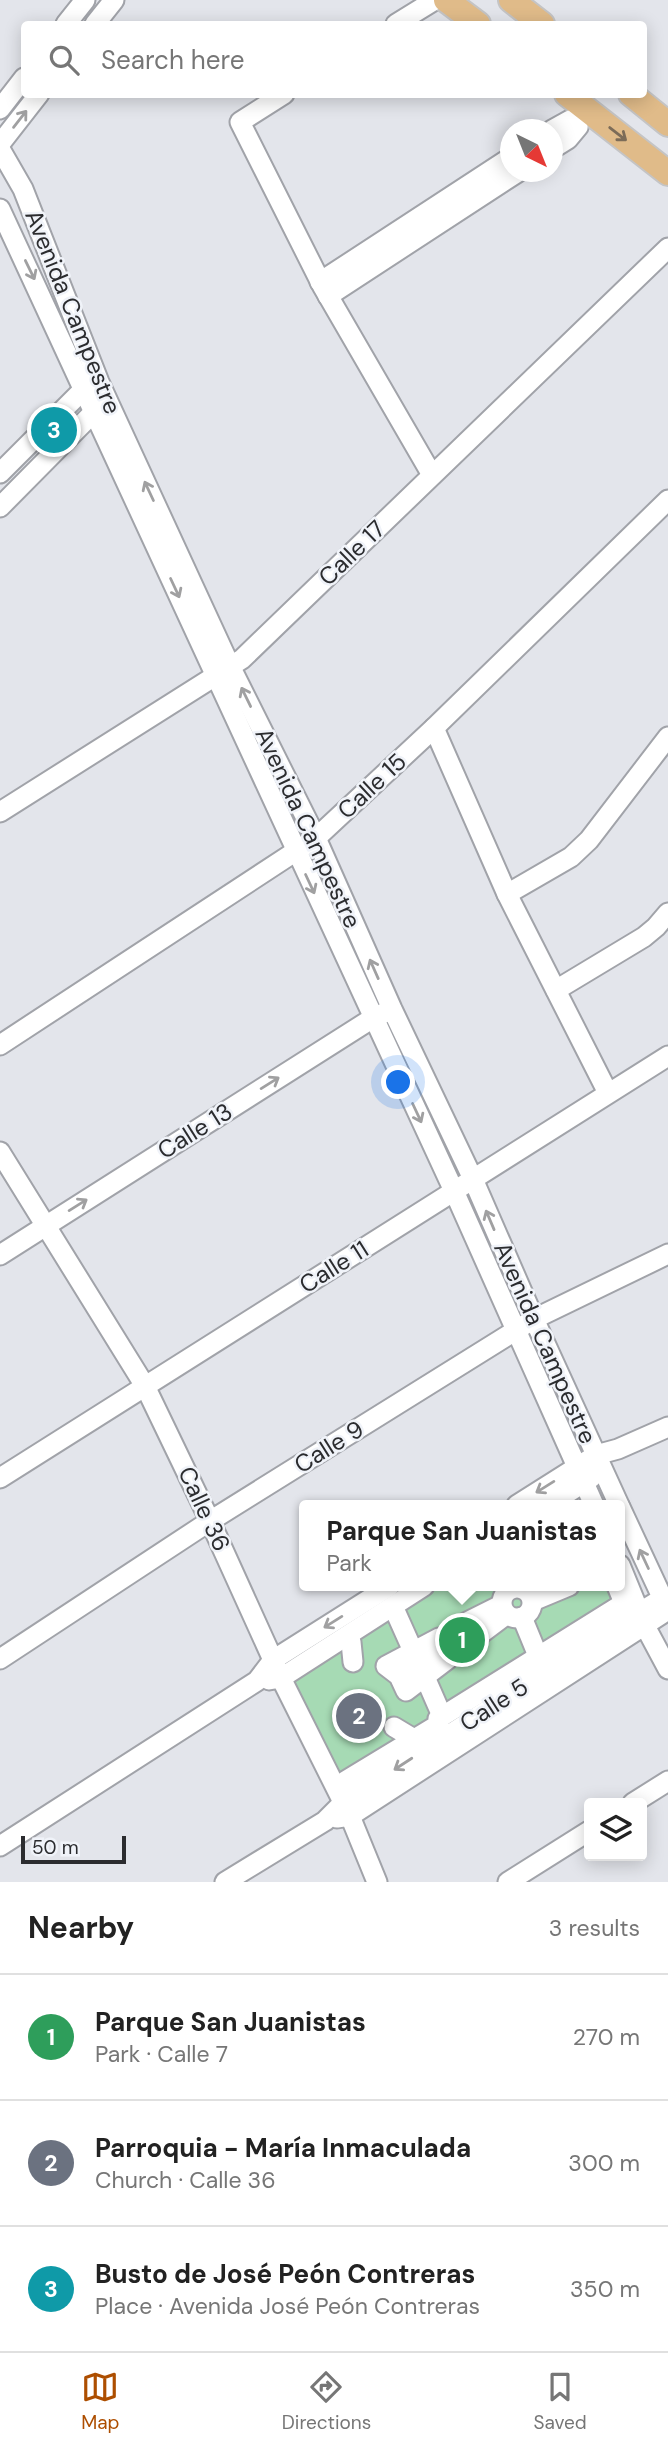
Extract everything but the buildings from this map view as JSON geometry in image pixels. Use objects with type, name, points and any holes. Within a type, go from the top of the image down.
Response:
[{"type":"main road","points":[[446,0],[474,21]]},
{"type":"main road","points":[[511,0],[538,21]]},
{"type":"main road","points":[[572,98],[668,173]]},
{"type":"main road","points":[[636,98],[667,123]]},
{"type":"street","points":[[68,21],[85,0]]},
{"type":"street","points":[[97,21],[114,0]]},
{"type":"street","points":[[401,21],[435,0]]},
{"type":"street","points":[[2,104],[21,82]]},
{"type":"street","points":[[0,144],[36,98]]},
{"type":"street","points":[[278,98],[240,122],[324,289],[432,475]]},
{"type":"street","points":[[563,124],[570,120],[576,122],[578,127],[563,142]]},
{"type":"street","name":"Avenida Campestre","points":[[0,149],[23,189],[92,386]]},
{"type":"street","points":[[324,289],[500,165]]},
{"type":"street","points":[[324,289],[501,182]]},
{"type":"street","name":"Avenida Campestre","points":[[0,209],[92,386],[223,671],[296,853],[454,1191],[514,1331],[592,1500]]},
{"type":"street","name":"Calle 17","points":[[0,812],[242,659],[668,248]]},
{"type":"street","points":[[0,473],[92,386]]},
{"type":"street","points":[[0,507],[102,409]]},
{"type":"street","name":"Calle 15","points":[[0,1045],[316,838],[434,728],[668,499]]},
{"type":"street","name":"Avenida Campestre","points":[[223,671],[316,838],[392,1009],[473,1179],[616,1500]]},
{"type":"street","points":[[434,728],[507,894],[608,1093]]},
{"type":"street","points":[[507,894],[571,857],[589,839],[668,737]]},
{"type":"street","points":[[556,990],[644,937],[668,913]]},
{"type":"street","name":"Calle 13","points":[[0,1255],[373,1018],[392,1009]]},
{"type":"street","name":"Calle 11","points":[[0,1478],[668,1056]]},
{"type":"street","name":"Calle 36","points":[[0,1152],[145,1386],[284,1671],[377,1882]]},
{"type":"street","name":"Calle 9","points":[[0,1659],[210,1521],[514,1331],[668,1254]]},
{"type":"street","points":[[528,1500],[580,1475],[618,1449],[668,1427]]},
{"type":"street","points":[[554,1500],[580,1475]]},
{"type":"street","name":"Avenida Campestre","points":[[625,1518],[666,1602]]},
{"type":"street","points":[[625,1577],[642,1619],[668,1669]]},
{"type":"street","points":[[284,1671],[384,1591]]},
{"type":"street","points":[[284,1671],[417,1591]]},
{"type":"street","points":[[0,1846],[257,1681],[351,1642],[432,1591]]},
{"type":"street","points":[[471,1631],[519,1598],[536,1591]]},
{"type":"street","points":[[519,1598],[540,1591]]},
{"type":"street","points":[[519,1598],[548,1591]]},
{"type":"street","points":[[345,1781],[439,1724],[438,1719],[442,1716],[624,1603],[619,1591]]},
{"type":"street","points":[[519,1598],[542,1654]]},
{"type":"street","name":"Calle 5","points":[[225,1882],[346,1809],[666,1602]]},
{"type":"street","points":[[396,1613],[413,1651]]},
{"type":"street","points":[[351,1642],[353,1662]]},
{"type":"street","points":[[444,1648],[425,1677],[406,1691],[398,1677],[386,1666],[413,1651],[444,1648]]},
{"type":"street","points":[[398,1677],[444,1648]]},
{"type":"street","points":[[425,1677],[442,1716]]},
{"type":"street","points":[[394,1727],[414,1739]]},
{"type":"street","points":[[641,1798],[668,1781]]},
{"type":"street","points":[[508,1882],[584,1834]]},
{"type":"green space","points":[[427,1591],[623,1591],[631,1605],[347,1788],[292,1676]]},
{"type":"place","name":"Busto de José Peón Contreras","points":[[54,430]]},
{"type":"place","name":"Parque San Juanistas","points":[[462,1640]]},
{"type":"place","name":"Parroquia - María Inmaculada","points":[[359,1716]]}]
